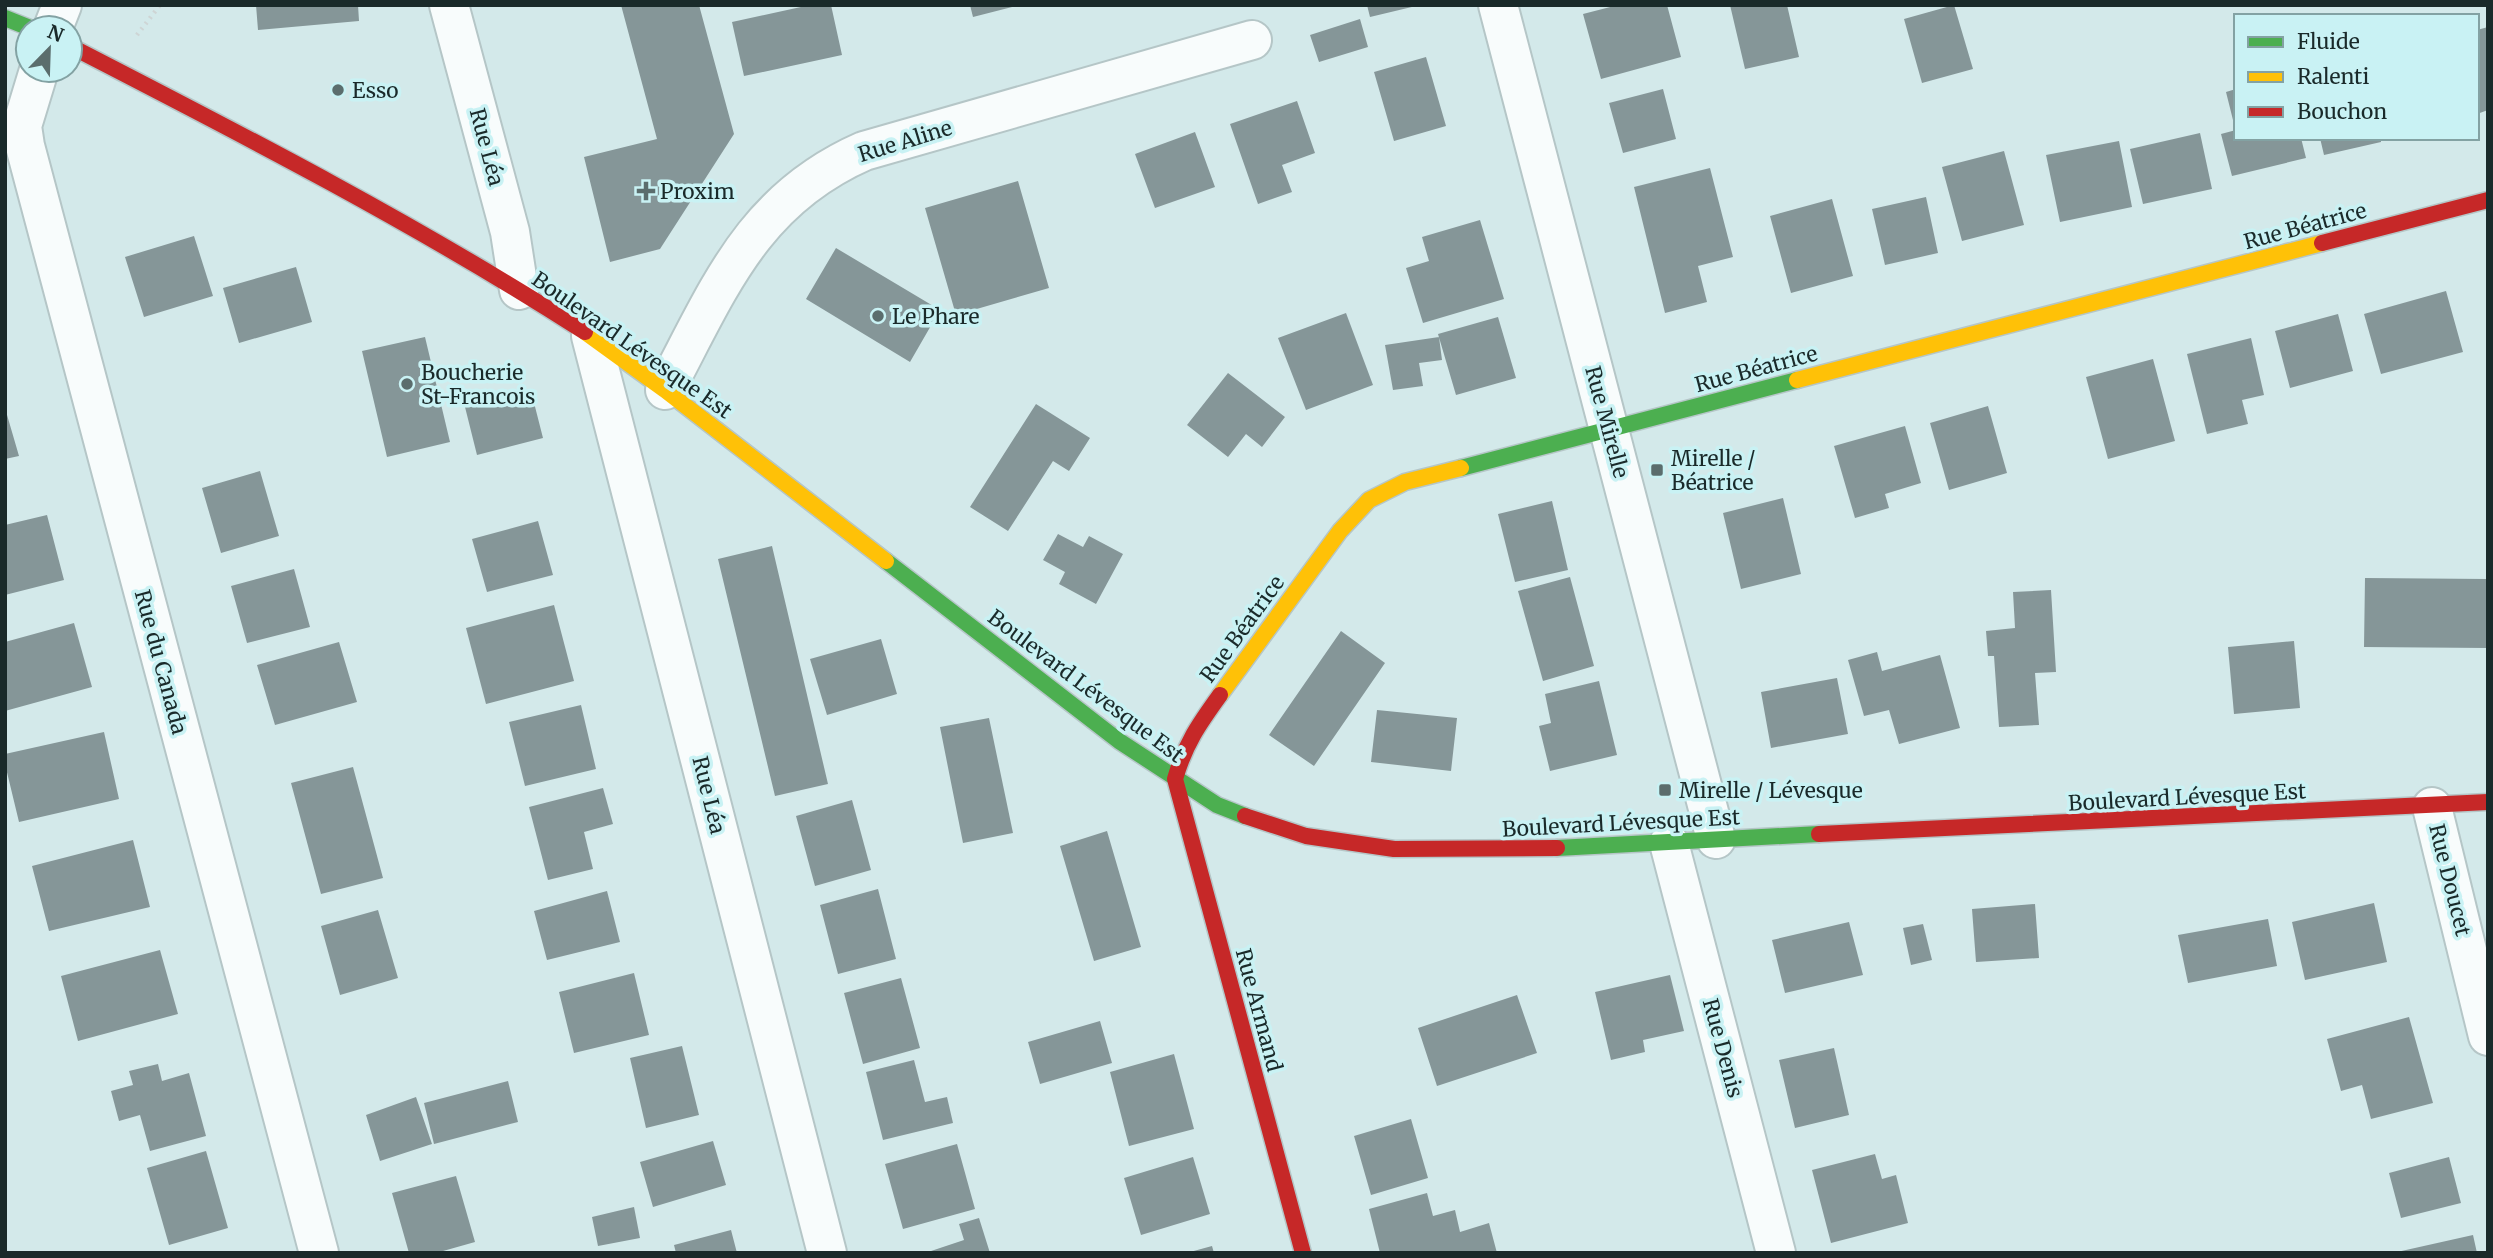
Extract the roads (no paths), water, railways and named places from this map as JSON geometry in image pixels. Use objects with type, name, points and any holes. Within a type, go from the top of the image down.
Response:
[{"type":"street","name":"Rue Léa","points":[[449,5],[510,232],[519,290]]},
{"type":"street","name":"Rue Mirelle","points":[[1498,5],[1716,839]]},
{"type":"street","name":"Rue Aline","points":[[665,390],[721,284],[747,244],[772,213],[803,185],[835,164],[864,151],[1252,40]]},
{"type":"street","name":"Boulevard Lévesque Est","points":[[84,53],[293,161],[519,290],[591,336],[665,390],[1119,741],[1217,805],[1306,836],[1394,849],[1526,850],[2432,807],[2488,802]]},
{"type":"street","name":"Rue du Canada","points":[[35,84],[22,126],[24,146],[319,1253]]},
{"type":"street","name":"Rue Béatrice","points":[[1175,779],[1184,752],[1199,724],[1340,531],[1368,500],[1405,482],[2488,200]]},
{"type":"street","name":"Rue Léa","points":[[591,336],[827,1253]]},
{"type":"street","name":"Rue Armand","points":[[1175,779],[1303,1253]]},
{"type":"street","name":"Rue Doucet","points":[[2432,807],[2488,1036]]},
{"type":"street","name":"Rue Denis","points":[[1669,843],[1776,1253]]},
{"type":"place","name":"Esso","points":[[338,90]]},
{"type":"place","name":"Proxim","points":[[646,191]]},
{"type":"place","name":"Le Phare","points":[[878,316]]},
{"type":"place","name":"Boucherie St-Francois","points":[[407,384]]},
{"type":"place","name":"Mirelle / Béatrice","points":[[1657,470]]},
{"type":"place","name":"Mirelle / Lévesque","points":[[1665,790]]}]
